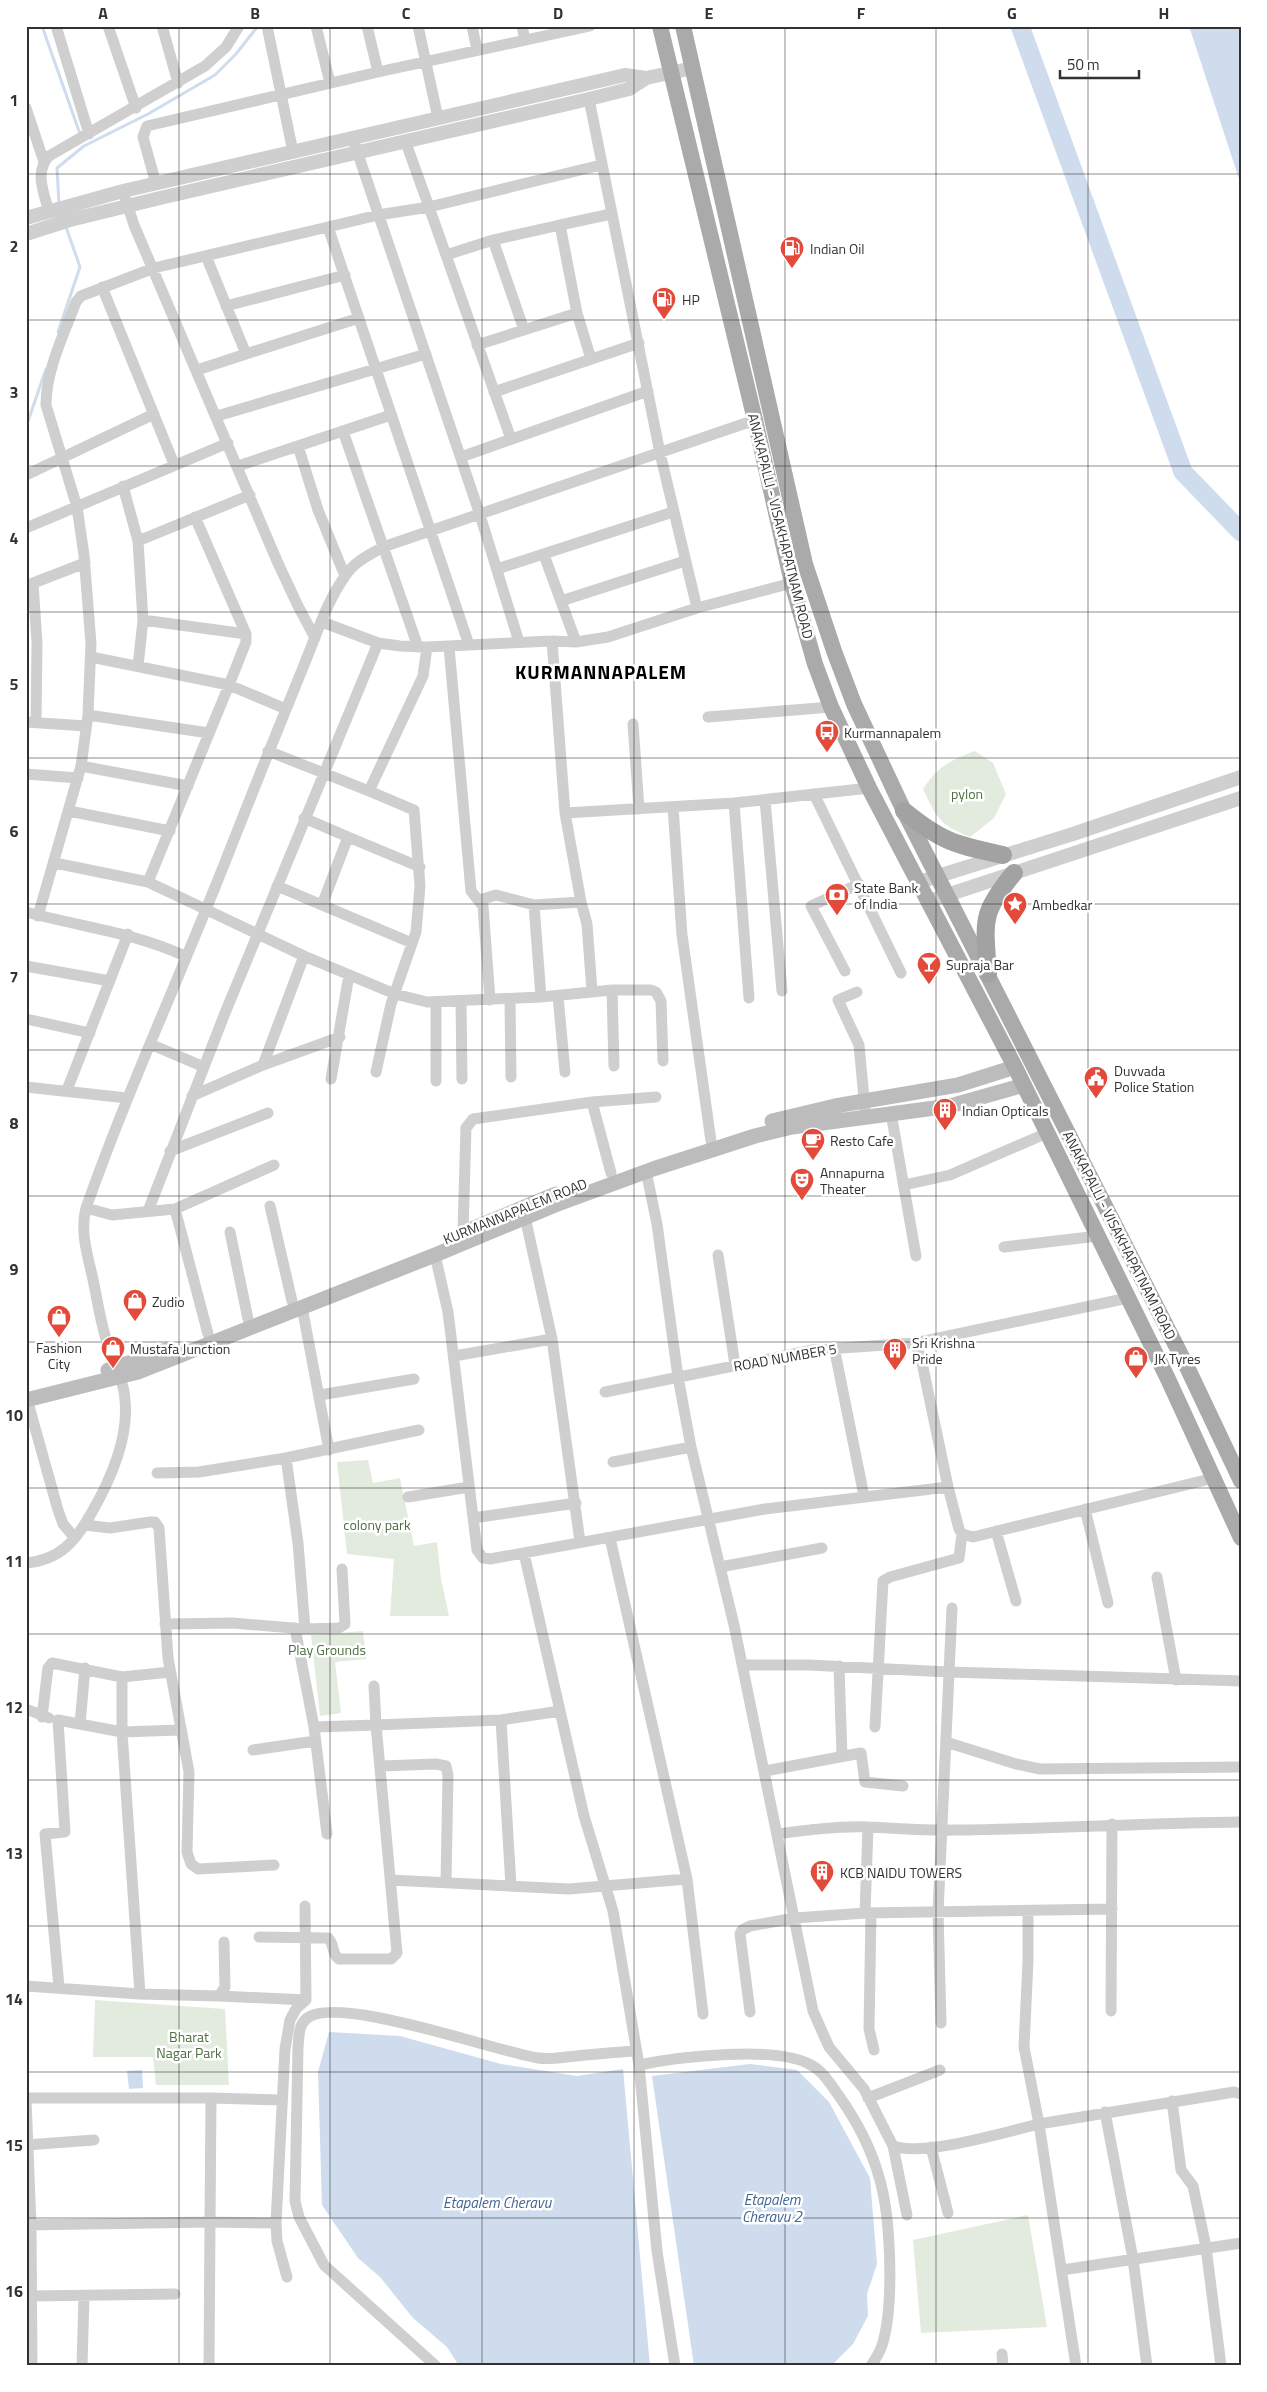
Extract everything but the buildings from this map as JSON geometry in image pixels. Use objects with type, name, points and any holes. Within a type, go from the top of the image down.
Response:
[{"type":"highway","points":[[904,811],[930,832],[945,840],[961,846],[1003,855]]},
{"type":"highway","points":[[988,974],[985,926],[987,914],[996,894],[1014,872]]},
{"type":"main road","name":"ANAKAPALLI - VISAKHAPATNAM ROAD","points":[[660,26],[755,420],[792,583],[815,664],[831,706],[869,788],[1024,1085],[1168,1379],[1241,1538]]},
{"type":"main road","name":"ANAKAPALLI - VISAKHAPATNAM ROAD","points":[[683,26],[805,564],[854,704],[904,811],[1188,1369],[1241,1481]]},
{"type":"main road","name":"KURMANNAPALEM ROAD","points":[[26,1396],[118,1372],[248,1318],[297,1304],[522,1207],[611,1173],[711,1140],[800,1114],[865,1108],[1015,1067]]},
{"type":"main road","points":[[118,1372],[146,1369],[297,1304],[435,1255],[525,1217],[646,1171],[774,1131],[865,1108],[891,1113],[950,1106],[1024,1085]]},
{"type":"main road","points":[[1168,1379],[1188,1369]]},
{"type":"street","points":[[56,26],[84,137]]},
{"type":"street","points":[[108,26],[136,108]]},
{"type":"street","points":[[162,26],[178,83]]},
{"type":"street","points":[[44,162],[178,83],[215,58],[239,26]]},
{"type":"street","points":[[267,26],[293,152]]},
{"type":"street","points":[[316,26],[330,83]]},
{"type":"street","points":[[367,26],[378,72]]},
{"type":"street","points":[[418,26],[438,118]]},
{"type":"street","points":[[472,26],[477,50]]},
{"type":"street","points":[[522,26],[525,40]]},
{"type":"street","points":[[156,184],[143,137],[143,132],[147,126],[572,28],[590,26]]},
{"type":"street","points":[[26,234],[60,214],[124,191],[625,75],[646,78],[694,68]]},
{"type":"street","points":[[26,218],[128,206],[589,100],[629,90],[646,78]]},
{"type":"street","points":[[589,100],[660,454],[697,608]]},
{"type":"street","points":[[26,108],[44,162],[40,176],[42,186],[60,214]]},
{"type":"street","points":[[352,138],[461,457],[519,642]]},
{"type":"street","points":[[406,143],[511,439]]},
{"type":"street","points":[[38,916],[55,863],[81,766],[87,720],[90,657],[85,563],[77,507],[46,405],[49,384],[76,302],[81,296],[154,268],[378,215],[428,207],[601,165]]},
{"type":"street","points":[[124,191],[128,206],[228,443],[298,606],[315,638]]},
{"type":"street","points":[[446,255],[493,240],[611,214]]},
{"type":"street","points":[[560,225],[577,313],[591,359]]},
{"type":"street","points":[[328,228],[469,645]]},
{"type":"street","points":[[493,240],[524,330]]},
{"type":"street","points":[[206,256],[246,354]]},
{"type":"street","points":[[226,306],[345,275]]},
{"type":"street","points":[[102,287],[174,464]]},
{"type":"street","points":[[477,345],[577,313]]},
{"type":"street","points":[[198,370],[359,318]]},
{"type":"street","points":[[494,392],[639,343]]},
{"type":"street","points":[[217,416],[426,354]]},
{"type":"street","points":[[461,457],[648,391]]},
{"type":"street","points":[[26,475],[154,414]]},
{"type":"street","points":[[238,466],[391,415]]},
{"type":"street","points":[[26,1562],[50,1559],[58,1554],[85,1525],[115,1464],[122,1442],[126,1402],[107,1342],[84,1241],[83,1219],[127,1098],[185,956],[206,912],[268,751],[322,622],[345,576],[365,557],[383,547],[755,420]]},
{"type":"street","points":[[343,431],[383,547],[422,647],[424,676],[369,791]]},
{"type":"street","points":[[26,528],[174,464],[228,443]]},
{"type":"street","points":[[298,446],[318,510],[345,576]]},
{"type":"street","points":[[123,486],[138,541],[143,620],[138,666]]},
{"type":"street","points":[[138,541],[250,494]]},
{"type":"street","points":[[497,569],[673,512]]},
{"type":"street","points":[[148,882],[246,642],[246,634],[195,517]]},
{"type":"street","points":[[544,555],[576,642]]},
{"type":"street","points":[[561,601],[685,561]]},
{"type":"street","points":[[85,563],[30,585],[37,643],[31,722],[87,720],[209,733]]},
{"type":"street","points":[[322,622],[378,643],[422,647],[519,642],[576,642],[608,637],[697,608],[792,583]]},
{"type":"street","points":[[143,620],[246,634]]},
{"type":"street","points":[[552,641],[565,813],[581,902],[587,924],[592,991]]},
{"type":"street","points":[[148,1211],[170,1151],[304,818],[378,643]]},
{"type":"street","points":[[450,646],[471,891],[475,899],[479,900],[483,906],[490,1000]]},
{"type":"street","points":[[90,657],[230,685],[286,709]]},
{"type":"street","points":[[708,717],[831,706]]},
{"type":"street","points":[[633,724],[639,809]]},
{"type":"street","points":[[268,751],[414,810],[420,867],[419,908],[412,943],[395,994],[376,1072]]},
{"type":"street","points":[[81,766],[188,786]]},
{"type":"street","points":[[26,774],[78,778]]},
{"type":"street","points":[[919,882],[1241,777]]},
{"type":"street","points":[[565,813],[734,803],[869,788]]},
{"type":"street","points":[[814,794],[901,973]]},
{"type":"street","points":[[929,901],[1241,798]]},
{"type":"street","points":[[765,800],[782,991]]},
{"type":"street","points":[[734,803],[749,998]]},
{"type":"street","points":[[673,807],[682,935],[711,1140]]},
{"type":"street","points":[[69,811],[170,832]]},
{"type":"street","points":[[304,818],[420,867]]},
{"type":"street","points":[[322,905],[348,837]]},
{"type":"street","points":[[55,863],[148,882],[206,912],[349,975],[395,994],[436,1003],[461,1000],[558,996],[592,991],[656,992],[661,1002],[663,1061]]},
{"type":"street","points":[[845,971],[811,906],[859,884]]},
{"type":"street","points":[[277,886],[412,943]]},
{"type":"street","points":[[479,900],[496,895],[534,905],[581,902]]},
{"type":"street","points":[[534,905],[541,997]]},
{"type":"street","points":[[26,912],[128,934],[155,942],[185,956]]},
{"type":"street","points":[[67,1090],[128,934]]},
{"type":"street","points":[[263,1064],[304,956]]},
{"type":"street","points":[[26,966],[110,981]]},
{"type":"street","points":[[331,1079],[340,1037],[349,975]]},
{"type":"street","points":[[612,990],[614,1066]]},
{"type":"street","points":[[857,992],[838,1000],[859,1045],[865,1108]]},
{"type":"street","points":[[558,996],[565,1072]]},
{"type":"street","points":[[510,999],[511,1077]]},
{"type":"street","points":[[461,1000],[462,1079]]},
{"type":"street","points":[[436,1003],[436,1081]]},
{"type":"street","points":[[26,1020],[90,1033]]},
{"type":"street","points":[[192,1096],[263,1064],[340,1037]]},
{"type":"street","points":[[150,1044],[204,1067]]},
{"type":"street","points":[[26,1087],[127,1098]]},
{"type":"street","points":[[463,1232],[466,1128],[469,1122],[478,1117],[592,1102],[656,1097]]},
{"type":"street","points":[[592,1102],[611,1173]]},
{"type":"street","points":[[891,1113],[916,1256]]},
{"type":"street","points":[[170,1151],[268,1114]]},
{"type":"street","points":[[904,1185],[950,1175],[1047,1133]]},
{"type":"street","points":[[86,1208],[112,1215],[175,1210],[274,1165]]},
{"type":"street","points":[[646,1171],[657,1224],[678,1377],[691,1447],[765,1770],[813,2011],[821,2033],[829,2047],[868,2098],[893,2146],[907,2215]]},
{"type":"street","points":[[270,1206],[320,1395],[329,1450]]},
{"type":"street","points":[[175,1210],[208,1334]]},
{"type":"street","points":[[525,1217],[552,1339],[580,1542]]},
{"type":"street","points":[[230,1232],[248,1318]]},
{"type":"street","points":[[1004,1247],[1098,1236]]},
{"type":"street","points":[[435,1255],[448,1312],[473,1518],[478,1550],[483,1558],[490,1559],[801,1503],[948,1487]]},
{"type":"street","points":[[718,1255],[734,1365]]},
{"type":"street","name":"ROAD NUMBER 5","points":[[605,1392],[734,1365],[834,1347],[915,1343],[1128,1298]]},
{"type":"street","points":[[454,1356],[552,1339]]},
{"type":"street","points":[[875,1727],[883,1581],[890,1577],[959,1558],[962,1534],[948,1487],[921,1358],[915,1343]]},
{"type":"street","points":[[834,1347],[864,1496]]},
{"type":"street","points":[[320,1395],[414,1379]]},
{"type":"street","points":[[26,1396],[58,1510],[63,1524],[74,1537]]},
{"type":"street","points":[[157,1473],[199,1472],[286,1458],[419,1430]]},
{"type":"street","points":[[613,1462],[691,1447]]},
{"type":"street","points":[[286,1458],[298,1543],[300,1628],[327,1834]]},
{"type":"street","points":[[962,1534],[973,1537],[1214,1478]]},
{"type":"street","points":[[408,1497],[469,1487]]},
{"type":"street","points":[[473,1518],[576,1503]]},
{"type":"street","points":[[1085,1509],[1108,1603]]},
{"type":"street","points":[[85,1525],[110,1528],[150,1522],[158,1525],[170,1672],[190,1785],[188,1852],[191,1864],[198,1869],[274,1865]]},
{"type":"street","points":[[996,1531],[1016,1602]]},
{"type":"street","points":[[610,1538],[687,1879],[703,2014]]},
{"type":"street","points":[[720,1567],[822,1548]]},
{"type":"street","points":[[524,1553],[584,1816],[613,1911],[639,2065],[657,2250],[675,2366]]},
{"type":"street","points":[[166,1624],[234,1622],[300,1628],[339,1628],[345,1624],[342,1569]]},
{"type":"street","points":[[1157,1577],[1176,1680]]},
{"type":"street","points":[[941,2023],[938,1912],[952,1608]]},
{"type":"street","points":[[42,1716],[49,1665],[57,1663],[122,1677],[170,1672]]},
{"type":"street","points":[[742,1665],[839,1666],[949,1672],[1241,1681]]},
{"type":"street","points":[[839,1666],[842,1756]]},
{"type":"street","points":[[80,1724],[85,1668]]},
{"type":"street","points":[[122,1677],[122,1732],[140,1994]]},
{"type":"street","points":[[259,1937],[328,1938],[332,1943],[334,1955],[339,1959],[391,1959],[398,1949],[376,1725],[374,1686]]},
{"type":"street","points":[[26,1709],[58,1720],[122,1732],[180,1730]]},
{"type":"street","points":[[314,1727],[502,1720],[560,1711]]},
{"type":"street","points":[[58,1720],[65,1832],[46,1834],[59,1987]]},
{"type":"street","points":[[502,1720],[512,1886]]},
{"type":"street","points":[[253,1750],[315,1741]]},
{"type":"street","points":[[946,1742],[1016,1764],[1040,1769],[1241,1767]]},
{"type":"street","points":[[765,1770],[861,1753],[866,1782],[903,1786]]},
{"type":"street","points":[[381,1766],[436,1764],[446,1766],[448,1775],[446,1882]]},
{"type":"street","points":[[777,1834],[824,1828],[868,1827],[943,1831],[1077,1828],[1112,1824],[1241,1822]]},
{"type":"street","points":[[1111,2012],[1112,1824]]},
{"type":"street","points":[[868,1827],[869,2028],[874,2050]]},
{"type":"street","points":[[391,1880],[569,1889],[687,1879]]},
{"type":"street","points":[[287,2277],[277,2241],[276,2223],[280,2100],[290,2020],[296,2009],[306,2000],[305,1906]]},
{"type":"street","points":[[750,2012],[742,1930],[750,1926],[795,1918],[868,1913],[1028,1912],[1112,1909]]},
{"type":"street","points":[[1028,1912],[1024,2047],[1039,2124],[1076,2366]]},
{"type":"street","points":[[219,1996],[225,1987],[224,1942]]},
{"type":"street","points":[[26,1986],[140,1994],[306,2000]]},
{"type":"street","points":[[436,2366],[324,2265],[299,2217],[295,2201],[298,2048],[300,2028],[305,2020],[321,2014],[364,2016],[436,2030],[516,2054],[540,2058],[636,2051]]},
{"type":"street","points":[[639,2065],[673,2059],[720,2056],[784,2056],[812,2065],[826,2078],[854,2118],[872,2157],[884,2195],[890,2282],[884,2342],[871,2366]]},
{"type":"street","points":[[868,2098],[940,2070]]},
{"type":"street","points":[[893,2146],[903,2150],[930,2147],[1105,2112],[1234,2092],[1241,2094]]},
{"type":"street","points":[[32,2366],[32,2296],[28,2225],[26,2098],[280,2100]]},
{"type":"street","points":[[208,2366],[211,2098]]},
{"type":"street","points":[[1172,2101],[1181,2170],[1192,2186],[1206,2247],[1221,2366]]},
{"type":"street","points":[[1105,2112],[1133,2259],[1147,2366]]},
{"type":"street","points":[[27,2145],[94,2140]]},
{"type":"street","points":[[930,2147],[948,2213]]},
{"type":"street","points":[[28,2225],[210,2222],[276,2223]]},
{"type":"street","points":[[1062,2270],[1241,2243]]},
{"type":"street","points":[[32,2296],[175,2294]]},
{"type":"street","points":[[82,2366],[84,2296]]},
{"type":"green space","name":"pylon","points":[[975,751],[993,763],[1006,794],[994,818],[970,837],[940,820],[923,789],[940,769]]},
{"type":"green space","name":"colony park","points":[[368,1460],[373,1483],[400,1478],[414,1546],[437,1542],[441,1579],[449,1616],[390,1616],[394,1559],[347,1554],[337,1462]]},
{"type":"green space","name":"Play Grounds","points":[[363,1631],[366,1659],[335,1662],[341,1713],[320,1716],[311,1635]]},
{"type":"green space","name":"Bharat Nagar Park","points":[[95,2000],[225,2009],[229,2085],[156,2085],[153,2057],[93,2057]]},
{"type":"green space","points":[[1028,2215],[1047,2327],[921,2333],[913,2240]]},
{"type":"water","points":[[1189,26],[1241,26],[1241,185]]},
{"type":"water","name":"Etapalem Cheravu","points":[[329,2032],[400,2036],[501,2064],[577,2076],[623,2069],[650,2366],[459,2366],[447,2347],[413,2318],[380,2277],[358,2258],[322,2205],[318,2072]]},
{"type":"water","name":"Etapalem Cheravu 2","points":[[750,2064],[797,2070],[829,2102],[870,2178],[877,2264],[867,2294],[868,2316],[853,2344],[831,2366],[694,2366],[652,2076]]},
{"type":"water","points":[[142,2070],[143,2088],[129,2089],[127,2071]]},
{"type":"waterway","points":[[42,26],[80,134]]},
{"type":"waterway","points":[[59,204],[57,168],[84,146],[148,114],[215,75],[236,54],[258,26]]},
{"type":"waterway","points":[[1020,26],[1183,472],[1241,532]]},
{"type":"waterway","points":[[58,332],[80,267],[65,224]]},
{"type":"waterway","points":[[26,427],[46,369]]},
{"type":"place","name":"Indian Oil","points":[[792,269]]},
{"type":"place","name":"HP","points":[[664,320]]},
{"type":"place","name":"Kurmannapalem","points":[[827,753]]},
{"type":"place","name":"State Bank of India","points":[[837,916]]},
{"type":"place","name":"Ambedkar","points":[[1015,925]]},
{"type":"place","name":"Supraja Bar","points":[[929,985]]},
{"type":"place","name":"Duvvada Police Station","points":[[1096,1099]]},
{"type":"place","name":"Indian Opticals","points":[[945,1131]]},
{"type":"place","name":"Resto Cafe","points":[[813,1161]]},
{"type":"place","name":"Annapurna Theater","points":[[802,1201]]},
{"type":"place","name":"Zudio","points":[[135,1322]]},
{"type":"place","name":"Fashion City","points":[[59,1338]]},
{"type":"place","name":"Mustafa Junction","points":[[113,1369]]},
{"type":"place","name":"Sri Krishna Pride","points":[[895,1371]]},
{"type":"place","name":"JK Tyres","points":[[1136,1379]]},
{"type":"place","name":"KCB NAIDU TOWERS","points":[[822,1893]]},
{"type":"district","name":"KURMANNAPALEM","points":[[601,671]]}]
